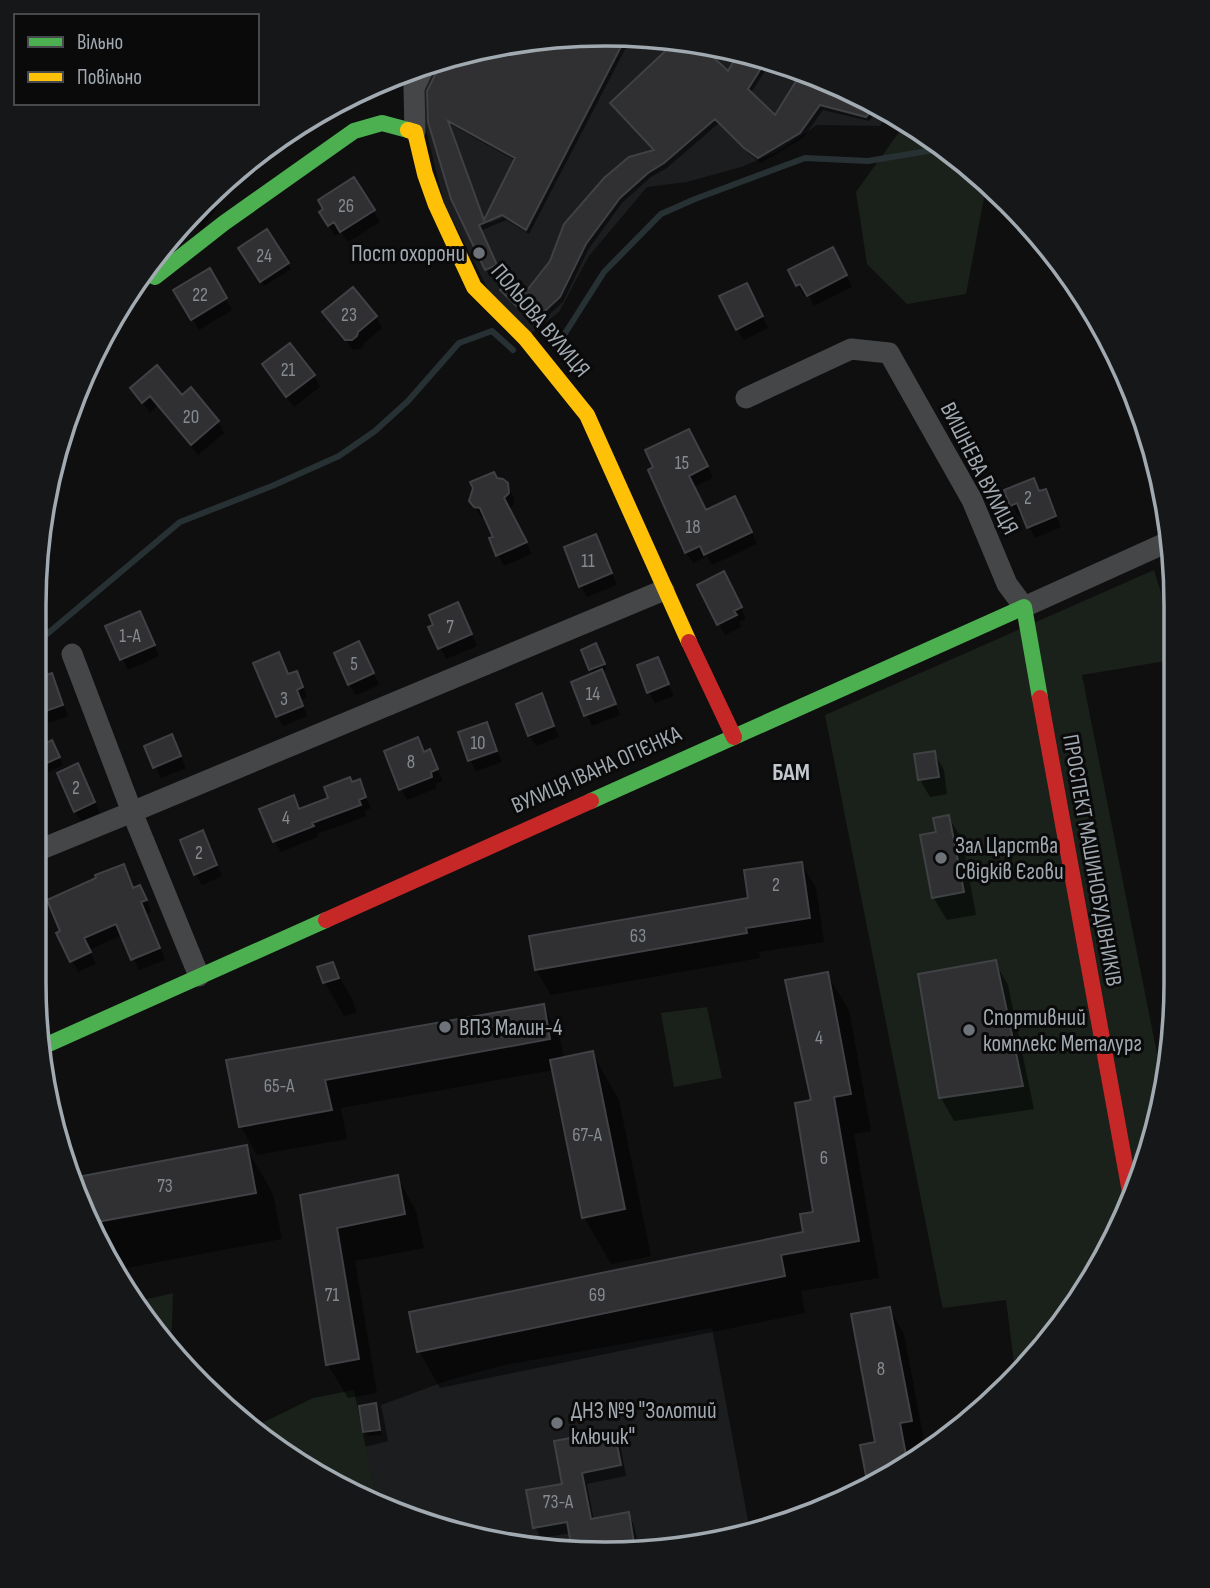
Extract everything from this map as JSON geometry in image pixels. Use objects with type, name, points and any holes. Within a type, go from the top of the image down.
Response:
[{"type":"street","points":[[155,277],[224,223],[354,131],[382,123],[415,132],[414,88],[419,77]]},
{"type":"street","name":"ПОЛЬОВА ВУЛИЦЯ","points":[[415,132],[436,205],[474,287],[525,338],[587,415],[664,590],[734,737]]},
{"type":"street","name":"ВИШНЕВА ВУЛИЦЯ","points":[[746,398],[851,349],[889,353],[972,500],[1007,584],[1024,607]]},
{"type":"street","name":"ВУЛИЦЯ ІВАНА ОГІЄНКА","points":[[49,1043],[1161,545]]},
{"type":"street","points":[[46,847],[664,590]]},
{"type":"street","name":"ПРОСПЕКТ МАШИНОБУДІВНИКІВ","points":[[1024,607],[1128,1181]]},
{"type":"street","points":[[72,654],[132,812],[199,976]]},
{"type":"shaded area","points":[[568,47],[642,47],[714,56],[785,75],[884,119],[880,126],[817,125],[777,152],[741,167],[687,182],[647,187],[589,256],[559,312],[525,338],[503,319],[444,203],[419,101],[427,74],[496,56]]},
{"type":"shaded area","points":[[901,130],[946,161],[985,194],[966,294],[907,304],[867,264],[856,192]]},
{"type":"shaded area","points":[[1154,570],[1164,601],[1164,661],[1082,675],[1159,1063],[1154,1092],[1135,1163],[1107,1230],[1070,1294],[1014,1365],[1006,1300],[943,1308],[825,715]]},
{"type":"shaded area","points":[[707,1007],[722,1078],[674,1087],[661,1013]]},
{"type":"shaded area","points":[[173,1293],[171,1337],[161,1324],[144,1300]]},
{"type":"shaded area","name":"ДНЗ №9 \"Золотий ключик\"","points":[[712,1328],[749,1523],[678,1538],[605,1543],[568,1541],[496,1532],[460,1523],[425,1513],[375,1493],[365,1447],[388,1441],[381,1405],[449,1380],[504,1365]]},
{"type":"shaded area","points":[[354,1390],[375,1493],[325,1468],[260,1424],[313,1398]]},
{"type":"building","points":[[621,46],[526,230],[502,215],[479,225],[497,265],[485,270],[451,199],[428,122],[427,91],[437,72],[496,56],[568,47]],"holes":[[[448,121],[515,158],[484,220]]]},
{"type":"building","points":[[667,49],[712,56],[728,71],[734,61],[761,68],[748,89],[775,115],[797,80],[870,112],[866,117],[820,105],[800,133],[758,158],[715,119],[620,198],[586,244],[560,297],[533,322],[500,290],[507,282],[524,294],[550,261],[564,224],[604,178],[629,157],[654,150],[610,103]]},
{"type":"building","points":[[354,177],[375,210],[340,232],[334,222],[328,226],[319,212],[323,209],[318,200]]},
{"type":"building","points":[[267,229],[289,263],[260,282],[238,248]]},
{"type":"building","points":[[833,247],[847,275],[807,296],[800,284],[796,286],[788,270]]},
{"type":"building","points":[[210,268],[227,298],[191,320],[173,290]]},
{"type":"building","points":[[747,283],[763,316],[736,330],[719,296]]},
{"type":"building","points":[[353,287],[377,316],[352,340],[345,340],[322,312]]},
{"type":"building","points":[[290,343],[315,375],[286,397],[262,364]]},
{"type":"building","points":[[157,365],[182,395],[191,387],[219,421],[191,445],[150,396],[142,403],[130,388]]},
{"type":"building","points":[[689,429],[708,466],[689,476],[706,510],[735,496],[752,532],[704,555],[700,546],[685,553],[648,470],[653,467],[645,450]]},
{"type":"building","points":[[494,472],[497,478],[508,483],[509,493],[504,498],[527,542],[496,556],[489,538],[493,537],[480,508],[474,507],[469,501],[473,488],[470,482]]},
{"type":"building","points":[[1034,478],[1039,491],[1046,489],[1056,516],[1027,528],[1017,503],[1010,506],[1004,490]]},
{"type":"building","points":[[596,534],[612,573],[579,587],[564,547]]},
{"type":"building","points":[[724,571],[742,607],[734,611],[737,615],[717,625],[697,585]]},
{"type":"building","points":[[458,602],[472,634],[438,649],[428,627],[433,625],[429,615]]},
{"type":"building","points":[[140,611],[155,645],[120,660],[105,626]]},
{"type":"building","points":[[359,641],[374,673],[348,685],[334,653]]},
{"type":"building","points":[[596,643],[605,664],[589,670],[581,650]]},
{"type":"building","points":[[279,652],[288,674],[297,671],[303,687],[297,690],[303,706],[276,717],[253,663]]},
{"type":"building","points":[[658,657],[669,684],[647,693],[637,665]]},
{"type":"building","points":[[602,669],[616,704],[584,716],[571,682]]},
{"type":"building","points":[[52,673],[63,705],[46,711],[46,675]]},
{"type":"building","points":[[542,693],[554,726],[528,736],[516,704]]},
{"type":"building","points":[[487,722],[497,751],[468,761],[458,732]]},
{"type":"building","points":[[172,734],[181,756],[153,768],[144,746]]},
{"type":"building","points":[[418,737],[424,752],[430,749],[438,769],[431,772],[432,777],[399,790],[384,751]]},
{"type":"building","points":[[52,740],[60,757],[46,763],[46,743]]},
{"type":"building","points":[[935,751],[939,777],[918,780],[914,754]]},
{"type":"building","points":[[78,763],[95,802],[74,812],[57,773]]},
{"type":"building","points":[[350,777],[352,782],[360,779],[366,797],[359,800],[361,805],[312,823],[314,826],[273,842],[259,809],[294,795],[299,809],[328,798],[324,787]]},
{"type":"building","name":"Зал Царства Свідків Єгови","points":[[949,815],[964,892],[932,898],[920,835],[936,832],[933,818]]},
{"type":"building","points":[[203,830],[217,865],[194,875],[180,840]]},
{"type":"building","points":[[802,862],[810,918],[746,928],[747,933],[535,970],[529,936],[748,898],[744,870]]},
{"type":"building","points":[[124,864],[133,888],[140,885],[147,900],[141,902],[160,948],[131,960],[116,924],[84,938],[91,952],[70,962],[56,933],[60,931],[47,900],[96,878],[95,875]]},
{"type":"building","name":"Спортивний комплекс Металург","points":[[996,960],[1023,1086],[939,1098],[918,974]]},
{"type":"building","points":[[333,962],[339,978],[323,983],[317,967]]},
{"type":"building","points":[[828,972],[851,1094],[834,1097],[859,1241],[781,1255],[785,1276],[417,1352],[409,1312],[803,1232],[800,1214],[813,1212],[795,1103],[811,1100],[785,980]]},
{"type":"building","points":[[544,1004],[550,1039],[325,1080],[332,1110],[239,1127],[226,1060]]},
{"type":"building","points":[[593,1051],[625,1209],[582,1218],[550,1060]]},
{"type":"building","points":[[247,1145],[256,1193],[99,1222],[80,1176]]},
{"type":"building","points":[[398,1175],[405,1214],[337,1228],[359,1359],[326,1365],[300,1195]]},
{"type":"building","points":[[890,1307],[912,1421],[900,1423],[906,1455],[866,1478],[860,1445],[875,1442],[851,1314]]},
{"type":"building","points":[[376,1403],[380,1430],[363,1432],[359,1406]]},
{"type":"building","points":[[614,1430],[621,1465],[582,1473],[591,1519],[629,1512],[634,1541],[570,1541],[567,1522],[533,1528],[526,1490],[562,1484],[554,1441]]},
{"type":"waterway","points":[[557,346],[604,272],[661,214],[805,158],[868,161],[931,150]]},
{"type":"waterway","points":[[46,635],[180,522],[339,456],[375,431],[408,401],[459,343],[492,331],[513,350]]},
{"type":"traffic: fast","points":[[155,277],[224,223],[354,131],[382,123],[408,130]]},
{"type":"traffic: fast","points":[[591,801],[1024,607],[1040,698]]},
{"type":"traffic: fast","points":[[49,1044],[326,920]]},
{"type":"traffic: slow","points":[[408,130],[415,132],[436,205],[474,287],[525,338],[587,415],[689,642]]},
{"type":"traffic: jam","points":[[689,642],[734,737]]},
{"type":"traffic: jam","points":[[1040,698],[1128,1181]]},
{"type":"traffic: jam","points":[[326,920],[591,801]]},
{"type":"place","name":"Пост охорони","points":[[479,253]]},
{"type":"place","name":"Зал Царства Свідків Єгови","points":[[941,858]]},
{"type":"place","name":"ВПЗ Малин-4","points":[[445,1027]]},
{"type":"place","name":"Спортивний комплекс Металург","points":[[969,1030]]},
{"type":"place","name":"ДНЗ №9 \"Золотий ключик\"","points":[[557,1423]]},
{"type":"district","name":"БАМ","points":[[791,772]]}]
